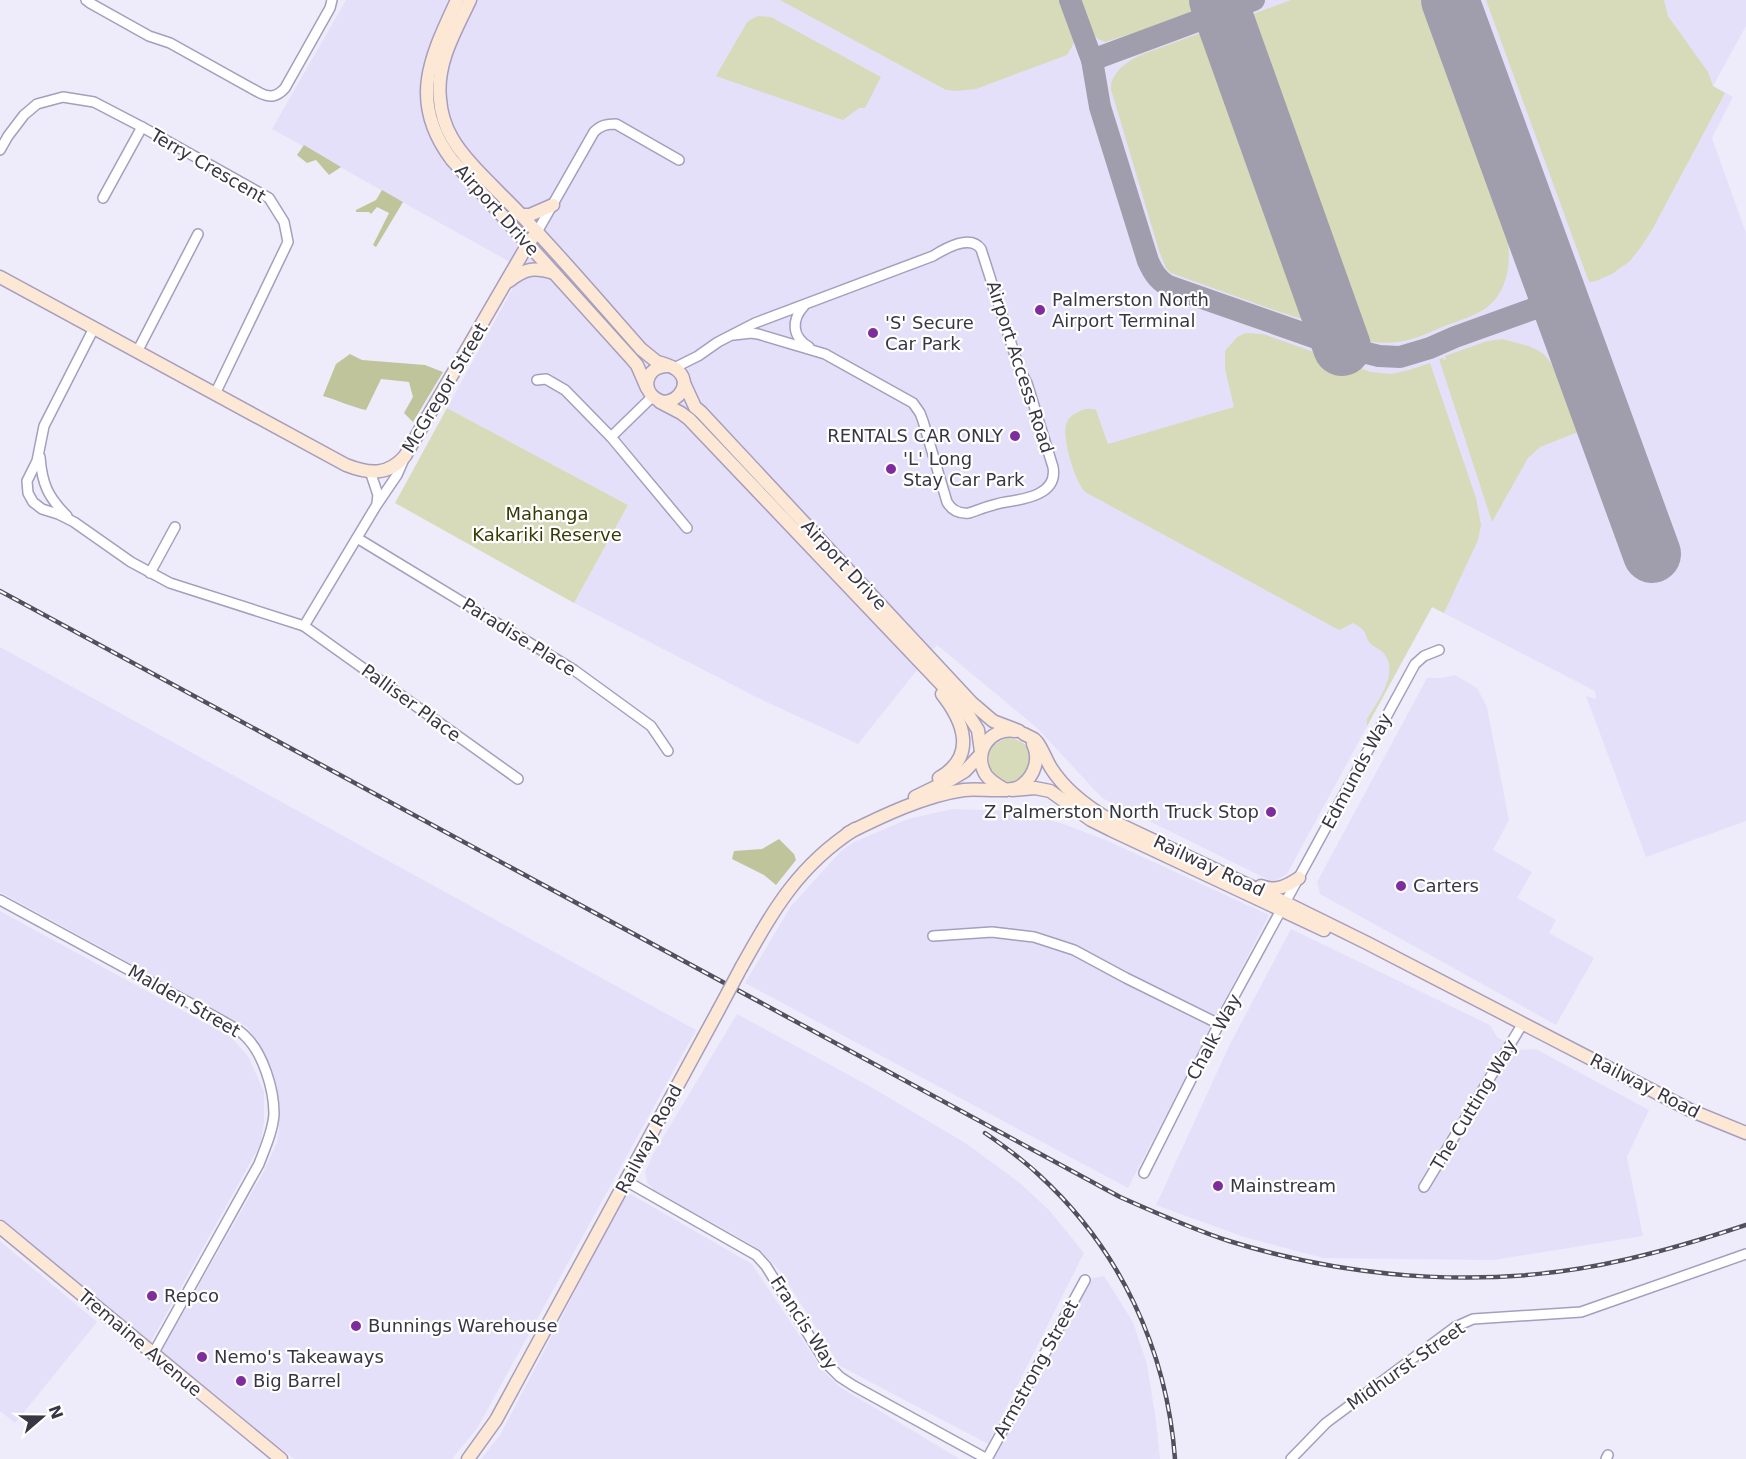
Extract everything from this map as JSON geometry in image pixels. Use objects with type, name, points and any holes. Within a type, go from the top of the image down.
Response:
[{"type":"main road","name":"Airport Drive","points":[[457,0],[434,50],[428,75],[428,101],[433,127],[445,150],[637,365],[653,397],[689,419],[970,715],[978,730],[981,753]]},
{"type":"main road","name":"Airport Drive","points":[[470,0],[442,63],[439,89],[442,115],[449,133],[460,150],[646,354],[671,367]]},
{"type":"main road","points":[[521,215],[530,215],[553,205]]},
{"type":"main road","name":"McGregor Street","points":[[370,471],[379,471],[397,465],[405,456],[537,232]]},
{"type":"main road","points":[[506,283],[525,271],[533,269],[555,274]]},
{"type":"main road","points":[[0,277],[346,465],[358,470],[370,471]]},
{"type":"main road","points":[[657,367],[671,367],[683,380],[683,389],[676,399],[664,402],[653,397],[647,381],[649,375],[657,367]]},
{"type":"main road","name":"Airport Drive","points":[[683,380],[700,412],[972,703],[993,721],[1021,733]]},
{"type":"main road","points":[[878,813],[951,770],[959,757],[963,741],[961,724],[952,707],[893,635]]},
{"type":"main road","points":[[1010,730],[1021,733],[1031,740],[1037,756],[1027,780],[1021,786],[1009,790],[993,782],[986,775],[981,753],[986,742],[993,736],[1010,730]]},
{"type":"main road","name":"Railway Road","points":[[1021,733],[1034,739],[1057,776],[1086,805],[1122,826],[1183,854],[1284,907]]},
{"type":"main road","name":"Railway Road","points":[[468,1459],[496,1420],[742,966],[784,894],[816,858],[848,833],[878,813],[965,771],[981,753]]},
{"type":"main road","name":"Railway Road","points":[[848,833],[900,809],[952,792],[974,789],[1035,788],[1050,791],[1091,820],[1418,969],[1692,1111],[1746,1133]]},
{"type":"main road","points":[[1183,854],[1216,865],[1274,890],[1299,878]]},
{"type":"main road","name":"Tremaine Avenue","points":[[0,1227],[281,1459]]},
{"type":"street","points":[[91,2],[148,36],[170,43],[260,93],[273,96],[285,88],[330,8],[332,0]]},
{"type":"street","name":"Terry Crescent","points":[[0,150],[24,115],[37,104],[63,97],[94,102],[269,198],[284,222],[288,242],[215,394]]},
{"type":"street","name":"McGregor Street","points":[[537,232],[594,132],[600,127],[616,124],[679,160]]},
{"type":"street","points":[[103,198],[142,127]]},
{"type":"street","points":[[137,352],[198,234]]},
{"type":"street","name":"Airport Access Road","points":[[671,367],[698,356],[713,345],[755,323],[933,256],[944,249],[968,242],[978,244],[1019,368],[1028,383],[1053,467],[1050,484],[1041,492],[1017,501],[961,513],[947,502],[920,413],[913,403],[819,352],[758,334],[734,335]]},
{"type":"street","points":[[805,305],[796,320],[796,333],[804,344],[819,352]]},
{"type":"street","points":[[75,522],[42,509],[30,498],[27,481],[37,461],[44,426],[94,328]]},
{"type":"street","name":"Airport Access Road","points":[[683,380],[698,356]]},
{"type":"street","points":[[537,380],[546,379],[565,390],[611,437],[687,528]]},
{"type":"street","points":[[611,437],[653,397]]},
{"type":"street","points":[[40,449],[41,474],[50,497],[54,504],[75,522]]},
{"type":"street","points":[[304,626],[397,475],[405,456]]},
{"type":"street","points":[[370,471],[378,495],[376,506]]},
{"type":"street","name":"Palliser Place","points":[[75,522],[131,562],[170,583],[304,626],[518,779]]},
{"type":"street","points":[[150,573],[175,527]]},
{"type":"street","name":"Paradise Place","points":[[357,538],[574,670],[651,726],[668,751]]},
{"type":"street","name":"Edmunds Way","points":[[1284,907],[1415,664],[1424,656],[1439,650]]},
{"type":"street","name":"Malden Street","points":[[0,900],[211,1014],[245,1035],[260,1057],[270,1083],[273,1114],[268,1141],[259,1164],[153,1354]]},
{"type":"street","name":"Chalk Way","points":[[1144,1173],[1219,1024],[1284,907]]},
{"type":"street","points":[[933,936],[992,932],[1034,937],[1074,950],[1219,1024]]},
{"type":"street","name":"The Cutting Way","points":[[1424,1187],[1523,1023]]},
{"type":"street","name":"Francis Way","points":[[626,1181],[756,1255],[766,1266],[826,1363],[840,1377],[987,1459]]},
{"type":"street","name":"Midhurst Street","points":[[1291,1459],[1326,1423],[1455,1327],[1473,1319],[1581,1312],[1746,1254]]},
{"type":"street","name":"Armstrong Street","points":[[987,1459],[1085,1280]]},
{"type":"shaded area","points":[[346,0],[1746,0],[1746,26],[1713,86],[1733,97],[1712,138],[1746,233],[1746,821],[1646,857],[1586,696],[1596,699],[1595,691],[1432,607],[1287,874],[1273,882],[1102,798],[1037,728],[937,645],[858,744],[760,699],[574,603],[628,505],[447,408],[520,275],[508,261],[272,129]]},
{"type":"shaded area","points":[[0,647],[696,1030],[478,1427],[452,1459],[294,1459],[160,1353],[263,1173],[277,1143],[279,1128],[277,1088],[272,1069],[247,1027],[0,892]]},
{"type":"shaded area","points":[[1455,675],[1477,688],[1487,707],[1509,820],[1493,850],[1532,872],[1517,898],[1556,920],[1549,933],[1594,958],[1556,1025],[1320,894],[1317,882],[1427,678]]},
{"type":"shaded area","points":[[952,809],[1012,811],[1061,823],[1108,841],[1269,915],[1128,1188],[745,983],[791,906],[841,851],[854,842],[908,819]]},
{"type":"shaded area","points":[[0,911],[231,1037],[248,1056],[264,1092],[264,1122],[260,1145],[150,1343],[0,1218]]},
{"type":"shaded area","points":[[1291,929],[1490,1025],[1497,1037],[1519,1050],[1536,1049],[1649,1110],[1627,1157],[1643,1236],[1494,1260],[1323,1258],[1244,1237],[1156,1205],[1230,1044]]},
{"type":"shaded area","points":[[737,1014],[871,1087],[967,1144],[1020,1183],[1050,1211],[1084,1253],[988,1444],[840,1366],[781,1272],[763,1253],[654,1190],[647,1182],[645,1172],[653,1154]]},
{"type":"shaded area","points":[[627,1192],[752,1264],[823,1371],[840,1387],[960,1459],[481,1459],[500,1435]]},
{"type":"shaded area","points":[[0,1241],[97,1322],[15,1423],[0,1411]]},
{"type":"shaded area","points":[[1104,1276],[1133,1322],[1147,1364],[1160,1459],[994,1459],[1092,1278]]},
{"type":"green space","points":[[780,0],[1063,0],[1074,33],[1071,34],[1074,43],[1067,55],[976,89],[946,90]]},
{"type":"green space","points":[[1078,0],[1224,0],[1105,42],[1090,30]]},
{"type":"green space","points":[[1291,0],[1421,0],[1508,240],[1509,260],[1506,279],[1497,296],[1483,310],[1407,340],[1392,343],[1373,342],[1274,310],[1171,273],[1166,268],[1111,91],[1112,81],[1123,66],[1143,54]]},
{"type":"green space","points":[[1486,0],[1664,0],[1668,16],[1708,72],[1713,86],[1725,93],[1641,247],[1630,261],[1612,274],[1596,281],[1589,282]]},
{"type":"green space","points":[[758,16],[771,17],[881,77],[865,108],[859,108],[843,120],[716,76],[746,24]]},
{"type":"green space","points":[[304,145],[341,167],[329,175],[316,160],[307,163],[297,155]]},
{"type":"green space","points":[[382,190],[403,202],[376,247],[373,245],[389,213],[377,207],[371,214],[356,212],[356,210],[376,200]]},
{"type":"green space","points":[[1246,333],[1263,334],[1371,372],[1391,374],[1430,363],[1476,498],[1481,525],[1478,540],[1444,613],[1432,607],[1367,726],[1367,719],[1385,688],[1390,671],[1385,655],[1368,641],[1362,629],[1353,623],[1339,630],[1085,492],[1070,460],[1066,425],[1070,417],[1083,410],[1096,410],[1108,444],[1234,407],[1225,369],[1225,351],[1237,337]]},
{"type":"green space","points":[[1503,339],[1533,348],[1548,359],[1559,378],[1578,432],[1540,447],[1528,458],[1492,522],[1439,359],[1444,360],[1445,356],[1487,341]]},
{"type":"green space","points":[[350,354],[362,360],[425,365],[443,372],[413,422],[404,413],[413,397],[409,382],[381,379],[366,410],[323,396],[336,364]]},
{"type":"green space","name":"Mahanga Kakariki Reserve","points":[[447,408],[628,505],[574,603],[395,503]]},
{"type":"green space","points":[[1009,738],[1023,743],[1029,751],[1030,761],[1027,770],[1020,778],[1011,782],[1001,780],[991,772],[987,761],[993,746]]},
{"type":"green space","points":[[779,839],[794,854],[796,860],[776,885],[764,875],[732,859],[734,851],[762,849]]},
{"type":"taxiway","points":[[1070,0],[1092,60],[1100,107],[1148,261],[1156,275],[1168,286],[1342,347],[1379,356],[1400,357],[1558,300]]},
{"type":"taxiway","points":[[1092,60],[1254,0]]},
{"type":"runway","points":[[1218,0],[1342,347]]},
{"type":"runway","points":[[1450,0],[1652,554]]},
{"type":"railway","points":[[0,591],[1120,1197],[1215,1236],[1278,1255],[1327,1265],[1428,1277],[1478,1277],[1529,1275],[1579,1269],[1658,1252],[1746,1225]]},
{"type":"railway","points":[[985,1133],[1039,1175],[1068,1204],[1116,1269],[1150,1341],[1162,1379],[1175,1459]]},
{"type":"place","name":"Palmerston North Airport Terminal","points":[[1040,310]]},
{"type":"place","name":"'S' Secure Car Park","points":[[873,333]]},
{"type":"place","name":"RENTALS CAR ONLY","points":[[1015,436]]},
{"type":"place","name":"'L' Long Stay Car Park","points":[[891,469]]},
{"type":"place","name":"Z Palmerston North Truck Stop","points":[[1271,812]]},
{"type":"place","name":"Carters","points":[[1401,886]]},
{"type":"place","name":"Mainstream","points":[[1218,1186]]},
{"type":"place","name":"Repco","points":[[152,1296]]},
{"type":"place","name":"Bunnings Warehouse","points":[[356,1326]]},
{"type":"place","name":"Nemo's Takeaways","points":[[202,1357]]},
{"type":"place","name":"Big Barrel","points":[[241,1381]]}]
